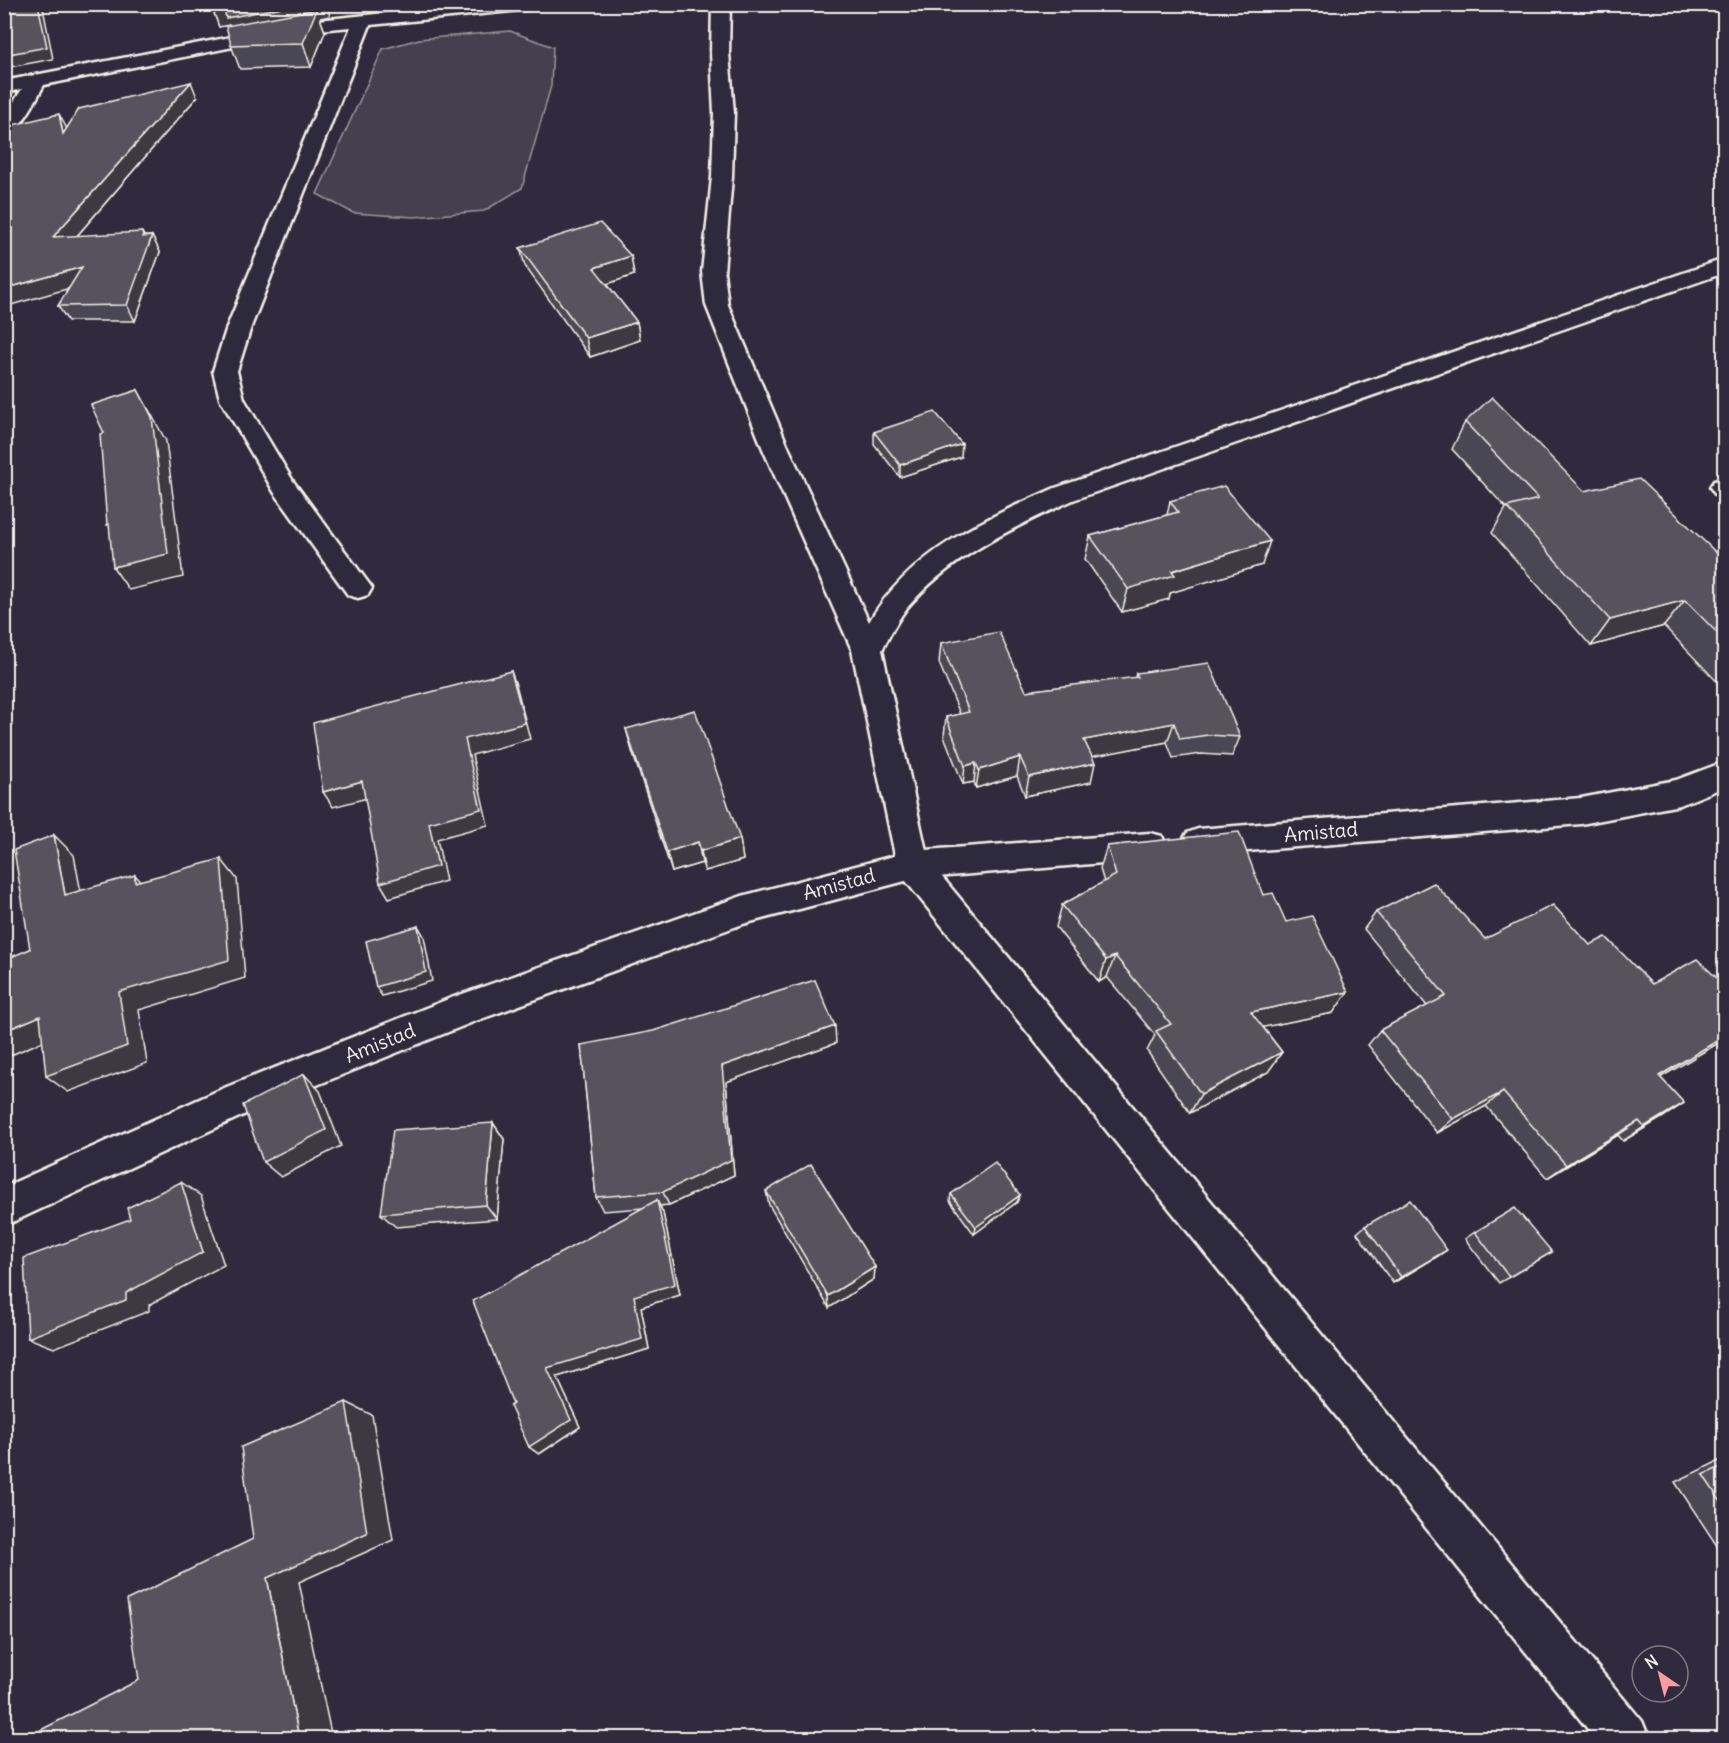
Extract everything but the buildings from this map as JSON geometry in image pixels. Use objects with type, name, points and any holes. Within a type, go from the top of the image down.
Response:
[{"type":"street","points":[[4,87],[276,32],[362,20],[532,4]]},
{"type":"street","points":[[721,4],[720,53],[724,113],[722,177],[713,272],[717,305],[776,448],[867,650],[913,865],[1625,1738]]},
{"type":"street","points":[[358,588],[283,486],[232,399],[225,371],[239,327],[358,36],[362,20]]},
{"type":"street","points":[[4,130],[21,109],[38,80]]},
{"type":"street","points":[[867,650],[903,593],[948,555],[1005,520],[1064,494],[1725,267]]},
{"type":"street","name":"Amistad","points":[[4,1207],[237,1100],[464,1009],[742,910],[913,865],[1581,811],[1680,792],[1725,774]]},
{"type":"shaded area","points":[[510,31],[553,47],[551,86],[522,188],[484,211],[414,217],[353,213],[317,194],[383,49],[419,39]]}]
